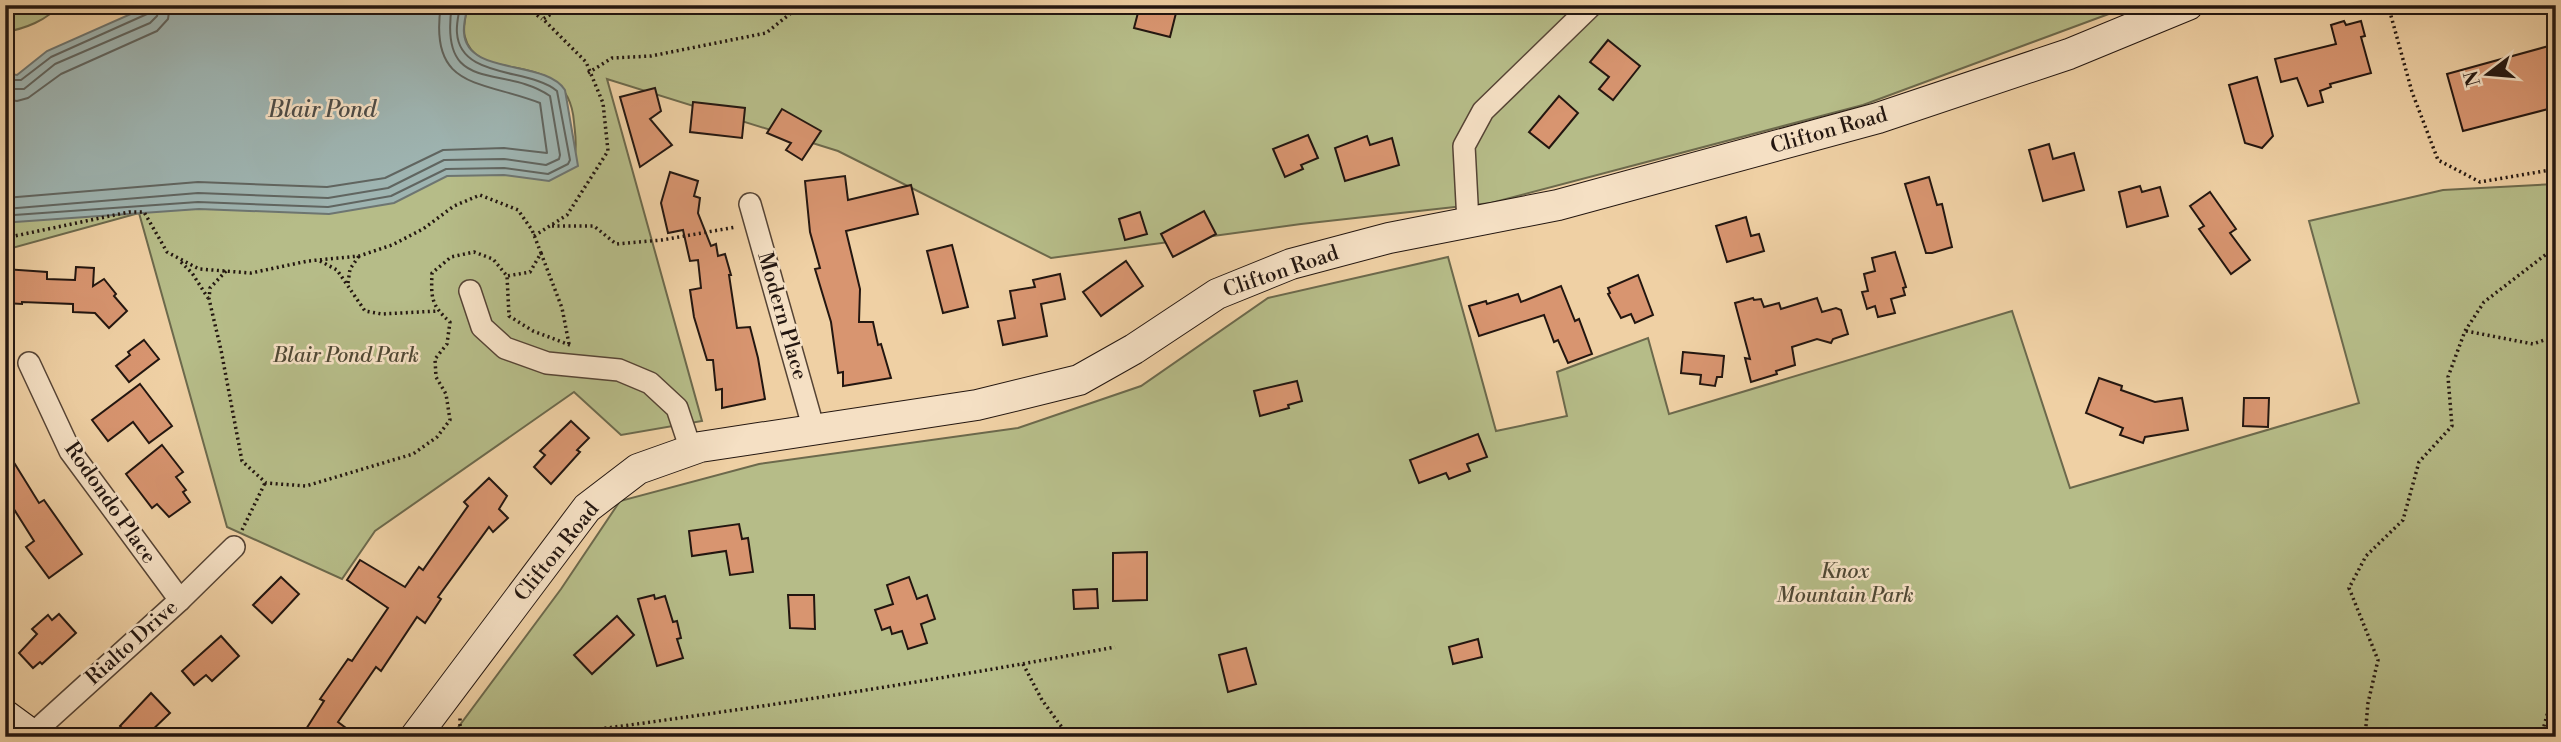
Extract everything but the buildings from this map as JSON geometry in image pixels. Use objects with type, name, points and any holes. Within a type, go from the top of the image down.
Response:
[{"type":"main road","name":"Clifton Road","points":[[415,737],[587,508],[638,469],[691,450],[977,405],[1079,380],[1134,349],[1217,294],[1290,264],[1389,238],[1558,205],[1878,118],[2069,54],[2188,5]]},
{"type":"main road","points":[[5,715],[32,736]]},
{"type":"street","points":[[1468,222],[1464,146],[1483,111],[1592,5]]},
{"type":"street","name":"Modern Place","points":[[753,213],[814,429]]},
{"type":"street","points":[[470,291],[482,327],[505,348],[547,363],[619,370],[650,383],[677,408],[691,450]]},
{"type":"street","name":"Rodondo Place","points":[[29,363],[70,451],[180,600]]},
{"type":"street","name":"Rialto Drive","points":[[32,736],[234,547]]},
{"type":"path","points":[[524,5],[586,62],[603,103],[608,151],[567,215],[534,236]]},
{"type":"path","points":[[542,19],[566,5]]},
{"type":"path","points":[[589,73],[612,58],[650,56],[766,33],[801,5]]},
{"type":"path","points":[[2388,5],[2412,92],[2438,160],[2480,182],[2556,169]]},
{"type":"path","points":[[5,238],[101,217],[144,212],[167,252],[200,269],[250,273],[318,260],[359,256],[392,245],[423,229],[454,206],[480,195],[518,210],[534,236],[562,307],[569,344]]},
{"type":"path","points":[[550,226],[594,226],[617,243],[662,240],[753,213]]},
{"type":"path","points":[[2365,737],[2368,703],[2378,660],[2349,588],[2366,556],[2403,520],[2419,462],[2452,426],[2448,377],[2465,331],[2484,302],[2556,244]]},
{"type":"path","points":[[226,271],[210,288],[209,299],[242,461],[266,482],[306,486],[413,454],[437,438],[450,420],[446,394],[436,377],[435,359],[447,344],[450,322],[438,311],[431,297],[432,273],[451,257],[474,252],[493,259],[507,276],[509,316],[533,331],[590,353],[601,368]]},
{"type":"path","points":[[507,276],[530,272],[541,253]]},
{"type":"path","points":[[348,285],[351,269],[359,256]]},
{"type":"path","points":[[177,257],[192,273],[209,299]]},
{"type":"path","points":[[318,260],[337,270],[365,311],[382,314],[438,311]]},
{"type":"path","points":[[2465,331],[2533,344],[2556,336]]},
{"type":"path","points":[[234,547],[266,482]]},
{"type":"path","points":[[539,737],[746,710],[1115,647]]},
{"type":"path","points":[[1023,664],[1042,700],[1069,737]]},
{"type":"path","points":[[2541,737],[2556,681]]},
{"type":"path","points":[[460,730],[496,737]]},
{"type":"green space","points":[[5,5],[18,9],[23,5],[59,5],[35,23],[5,32]]},
{"type":"green space","name":"Blair Pond Park","points":[[468,5],[2133,5],[1863,105],[1491,203],[1301,224],[1051,258],[838,151],[607,79],[702,421],[621,435],[574,392],[375,531],[342,579],[227,527],[139,213],[5,250],[5,189],[386,183],[575,154],[574,122],[568,98],[556,83],[540,74],[486,60],[473,52],[464,33]]},
{"type":"green space","name":"Knox Mountain Park","points":[[2556,184],[2556,737],[451,737],[561,589],[620,501],[759,464],[1018,428],[1141,386],[1268,298],[1448,257],[1496,431],[1567,416],[1557,372],[1648,338],[1669,414],[2012,311],[2070,488],[2359,403],[2309,221],[2443,190]]},
{"type":"water","name":"Blair Pond","points":[[151,5],[468,5],[464,33],[468,47],[478,56],[541,74],[555,80],[565,90],[578,166],[549,181],[504,175],[447,176],[394,203],[329,214],[199,209],[15,222],[5,225],[5,73],[17,75],[47,51]]}]
